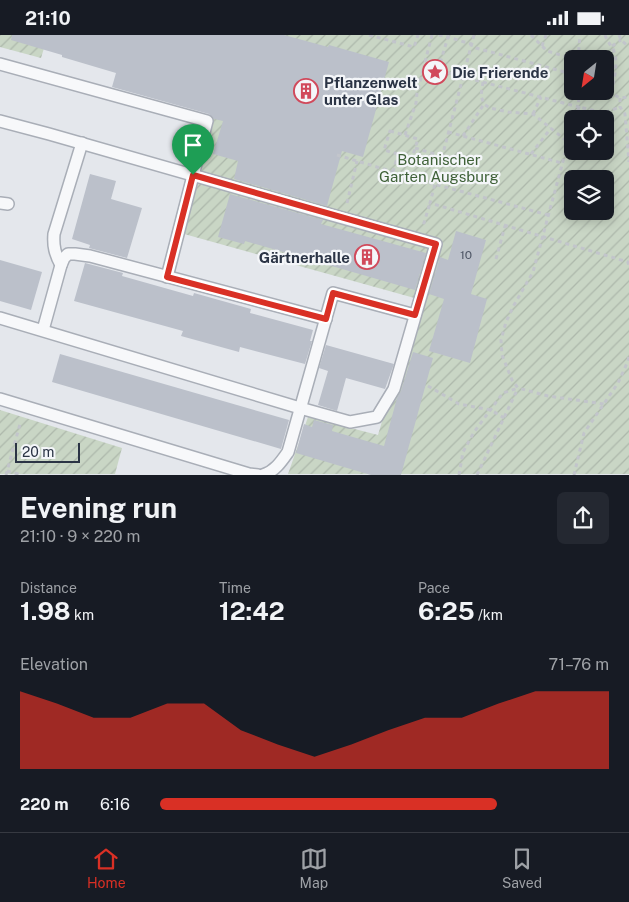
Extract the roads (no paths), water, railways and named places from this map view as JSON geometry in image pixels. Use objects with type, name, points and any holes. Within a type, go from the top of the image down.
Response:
[{"type":"lane","points":[[0,64],[207,121],[167,277]]},
{"type":"lane","points":[[0,121],[436,244],[394,389],[377,417],[350,422],[0,318]]},
{"type":"lane","points":[[61,265],[56,257],[54,234],[82,143]]},
{"type":"lane","points":[[44,330],[61,265],[68,254],[75,253],[326,319]]},
{"type":"lane","points":[[263,475],[277,467],[288,452],[333,293],[415,315]]},
{"type":"lane","points":[[0,399],[249,474],[258,475]]},
{"type":"place","name":"Die Frierende","points":[[435,72]]},
{"type":"place","name":"Pflanzenwelt unter Glas","points":[[306,91]]},
{"type":"place","name":"Gärtnerhalle","points":[[367,257]]},
{"type":"park label","name":"Botanischer Garten Augsburg","points":[[439,168]]}]
